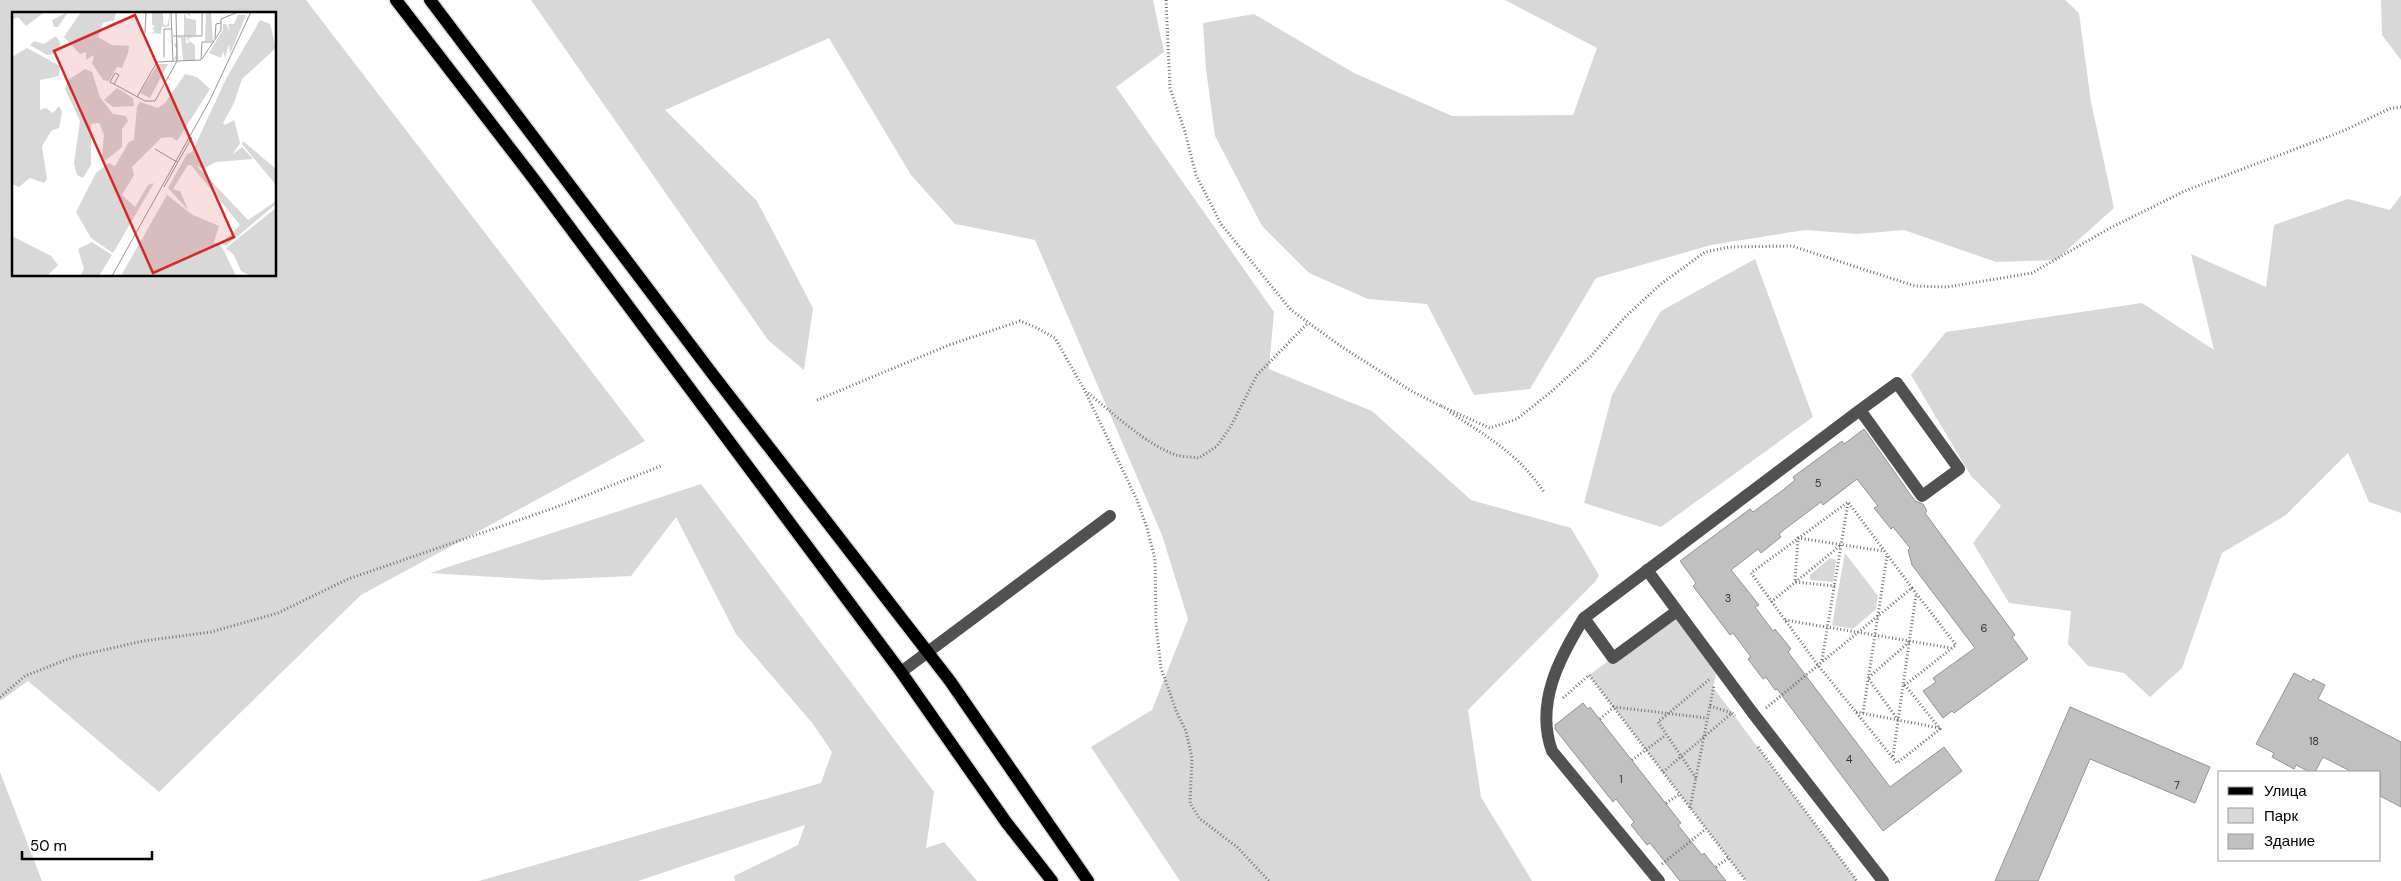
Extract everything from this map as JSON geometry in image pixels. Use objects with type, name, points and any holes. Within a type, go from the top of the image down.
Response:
[{"type":"main road","points":[[396,0],[532,178],[901,672],[1006,822],[1052,881]]},
{"type":"main road","points":[[430,0],[714,376],[928,652],[1088,881]]},
{"type":"street","points":[[1655,877],[1552,751],[1546,736],[1546,714],[1551,682],[1570,640],[1584,618],[1648,570],[1860,410],[1896,383],[1959,469],[1922,496],[1860,410]]},
{"type":"street","points":[[901,672],[1110,516]]},
{"type":"street","points":[[1648,570],[1756,716],[1883,881]]},
{"type":"street","points":[[1584,618],[1613,658],[1677,610]]},
{"type":"path","points":[[1166,0],[1170,88],[1185,132],[1196,175],[1221,224],[1291,310],[1358,357],[1413,392],[1490,428],[1517,419],[1552,391],[1591,356],[1626,316],[1661,284],[1705,252],[1730,247],[1792,246],[1829,257],[1885,278],[1915,286],[1947,288],[2032,273],[2110,228],[2188,190],[2343,131],[2391,108],[2401,107]]},
{"type":"path","points":[[817,400],[949,345],[1020,321],[1035,326],[1055,338],[1085,390],[1137,500],[1147,528],[1155,559],[1156,624],[1161,668],[1177,713],[1186,731],[1192,758],[1190,803],[1199,818],[1241,850],[1268,881]]},
{"type":"path","points":[[1085,390],[1123,422],[1158,445],[1177,455],[1200,458],[1217,446],[1231,426],[1257,375],[1308,322]]},
{"type":"path","points":[[1441,406],[1500,444],[1530,471],[1544,492]]},
{"type":"path","points":[[0,697],[25,676],[73,657],[143,641],[210,632],[278,613],[348,579],[554,508],[661,466]]},
{"type":"path","points":[[1848,502],[1751,573],[1817,664],[1897,763],[1940,728]]},
{"type":"path","points":[[1822,661],[1848,502]]},
{"type":"path","points":[[1848,502],[1956,645],[1905,684]]},
{"type":"path","points":[[1798,538],[1884,551]]},
{"type":"path","points":[[1795,582],[1798,538]]},
{"type":"path","points":[[1772,602],[1842,545]]},
{"type":"path","points":[[1863,714],[1887,555]]},
{"type":"path","points":[[1795,582],[1835,586]]},
{"type":"path","points":[[1756,716],[1817,664],[1912,588]]},
{"type":"path","points":[[1893,757],[1905,684],[1916,594]]},
{"type":"path","points":[[1785,620],[1952,648]]},
{"type":"path","points":[[1868,678],[1909,641]]},
{"type":"path","points":[[1690,808],[1696,778],[1704,737],[1707,718],[1716,674],[1658,722],[1696,778]]},
{"type":"path","points":[[1546,714],[1588,675],[1746,881]]},
{"type":"path","points":[[1868,678],[1899,721]]},
{"type":"path","points":[[1905,684],[1940,728]]},
{"type":"path","points":[[1710,706],[1732,713],[1740,722]]},
{"type":"path","points":[[1600,719],[1614,708],[1707,718]]},
{"type":"path","points":[[1856,712],[1940,728]]},
{"type":"path","points":[[1663,772],[1732,713]]},
{"type":"path","points":[[1632,760],[1666,735]]},
{"type":"path","points":[[1757,746],[1857,881]]},
{"type":"path","points":[[1666,803],[1680,794]]},
{"type":"path","points":[[1655,877],[1706,829]]},
{"type":"path","points":[[1716,867],[1728,858]]},
{"type":"green space","points":[[0,0],[306,0],[645,441],[361,595],[159,792],[28,681],[0,701]]},
{"type":"green space","points":[[531,0],[1153,0],[1164,52],[1116,87],[1274,312],[1269,369],[1372,411],[1471,500],[1571,528],[1599,575],[1595,582],[1468,710],[1481,797],[1532,881],[1180,881],[1091,747],[1152,710],[1188,619],[1162,535],[1035,240],[955,224],[911,175],[829,38],[665,110],[757,201],[813,308],[804,370],[768,340]]},
{"type":"green space","points":[[1505,0],[2065,0],[2079,13],[2091,102],[2114,208],[2056,260],[1996,262],[1904,230],[1858,234],[1805,230],[1711,245],[1596,278],[1530,389],[1474,395],[1427,304],[1368,299],[1309,273],[1262,226],[1215,136],[1206,69],[1203,23],[1254,14],[1354,73],[1452,116],[1573,115],[1597,48]]},
{"type":"green space","points":[[2381,0],[2401,0],[2401,60],[2382,35]]},
{"type":"green space","points":[[2401,195],[2401,513],[2369,502],[2348,453],[2286,515],[2222,553],[2182,668],[2150,697],[2124,673],[2088,666],[2068,644],[2071,611],[2009,603],[1973,543],[2001,506],[1971,476],[1911,375],[1946,332],[2142,303],[2214,350],[2191,254],[2266,287],[2274,225],[2348,199],[2390,210]]},
{"type":"green space","points":[[1755,259],[1813,417],[1661,527],[1584,503],[1612,395],[1661,311]]},
{"type":"green space","points":[[701,484],[934,792],[926,848],[944,842],[977,881],[735,881],[734,876],[798,845],[805,825],[638,881],[479,881],[821,783],[832,752],[813,724],[736,634],[676,517],[631,576],[543,580],[430,573]]},
{"type":"green space","points":[[1845,553],[1878,596],[1876,609],[1853,629],[1832,625]]},
{"type":"green space","points":[[1830,558],[1836,560],[1833,582],[1810,580],[1810,575]]},
{"type":"green space","points":[[1677,611],[1721,669],[1716,674],[1713,687],[1857,881],[1746,881],[1589,675]]},
{"type":"green space","points":[[0,772],[42,881],[0,881]]},
{"type":"building","points":[[1864,429],[1915,501],[1923,504],[1927,511],[1925,513],[2015,635],[2012,637],[2028,659],[1954,713],[1952,711],[1943,718],[1923,691],[1936,682],[1933,678],[1975,648],[1912,565],[1908,550],[1910,548],[1874,508],[1878,506],[1857,479],[1823,505],[1821,502],[1785,529],[1779,534],[1781,537],[1761,553],[1758,549],[1731,570],[1759,605],[1755,607],[1773,631],[1775,629],[1791,649],[1788,652],[1890,787],[1944,747],[1962,771],[1883,831],[1777,689],[1775,690],[1766,677],[1763,679],[1748,659],[1751,657],[1733,633],[1730,635],[1693,586],[1696,583],[1680,561],[1750,509],[1753,512],[1783,490],[1795,480],[1793,477],[1842,441],[1844,444]]},
{"type":"building","points":[[2294,673],[2311,682],[2313,679],[2325,685],[2318,699],[2401,742],[2401,807],[2381,797],[2381,771],[2350,771],[2323,757],[2316,771],[2308,771],[2296,765],[2294,769],[2272,757],[2274,753],[2256,744]]},
{"type":"building","points":[[1583,703],[1588,709],[1590,707],[1681,823],[1678,825],[1702,855],[1704,853],[1726,881],[1680,881],[1650,843],[1647,845],[1631,825],[1634,822],[1616,799],[1613,802],[1555,729],[1555,725]]},
{"type":"building","points":[[2070,707],[2210,767],[2195,803],[2090,759],[2038,881],[1995,881]]}]
